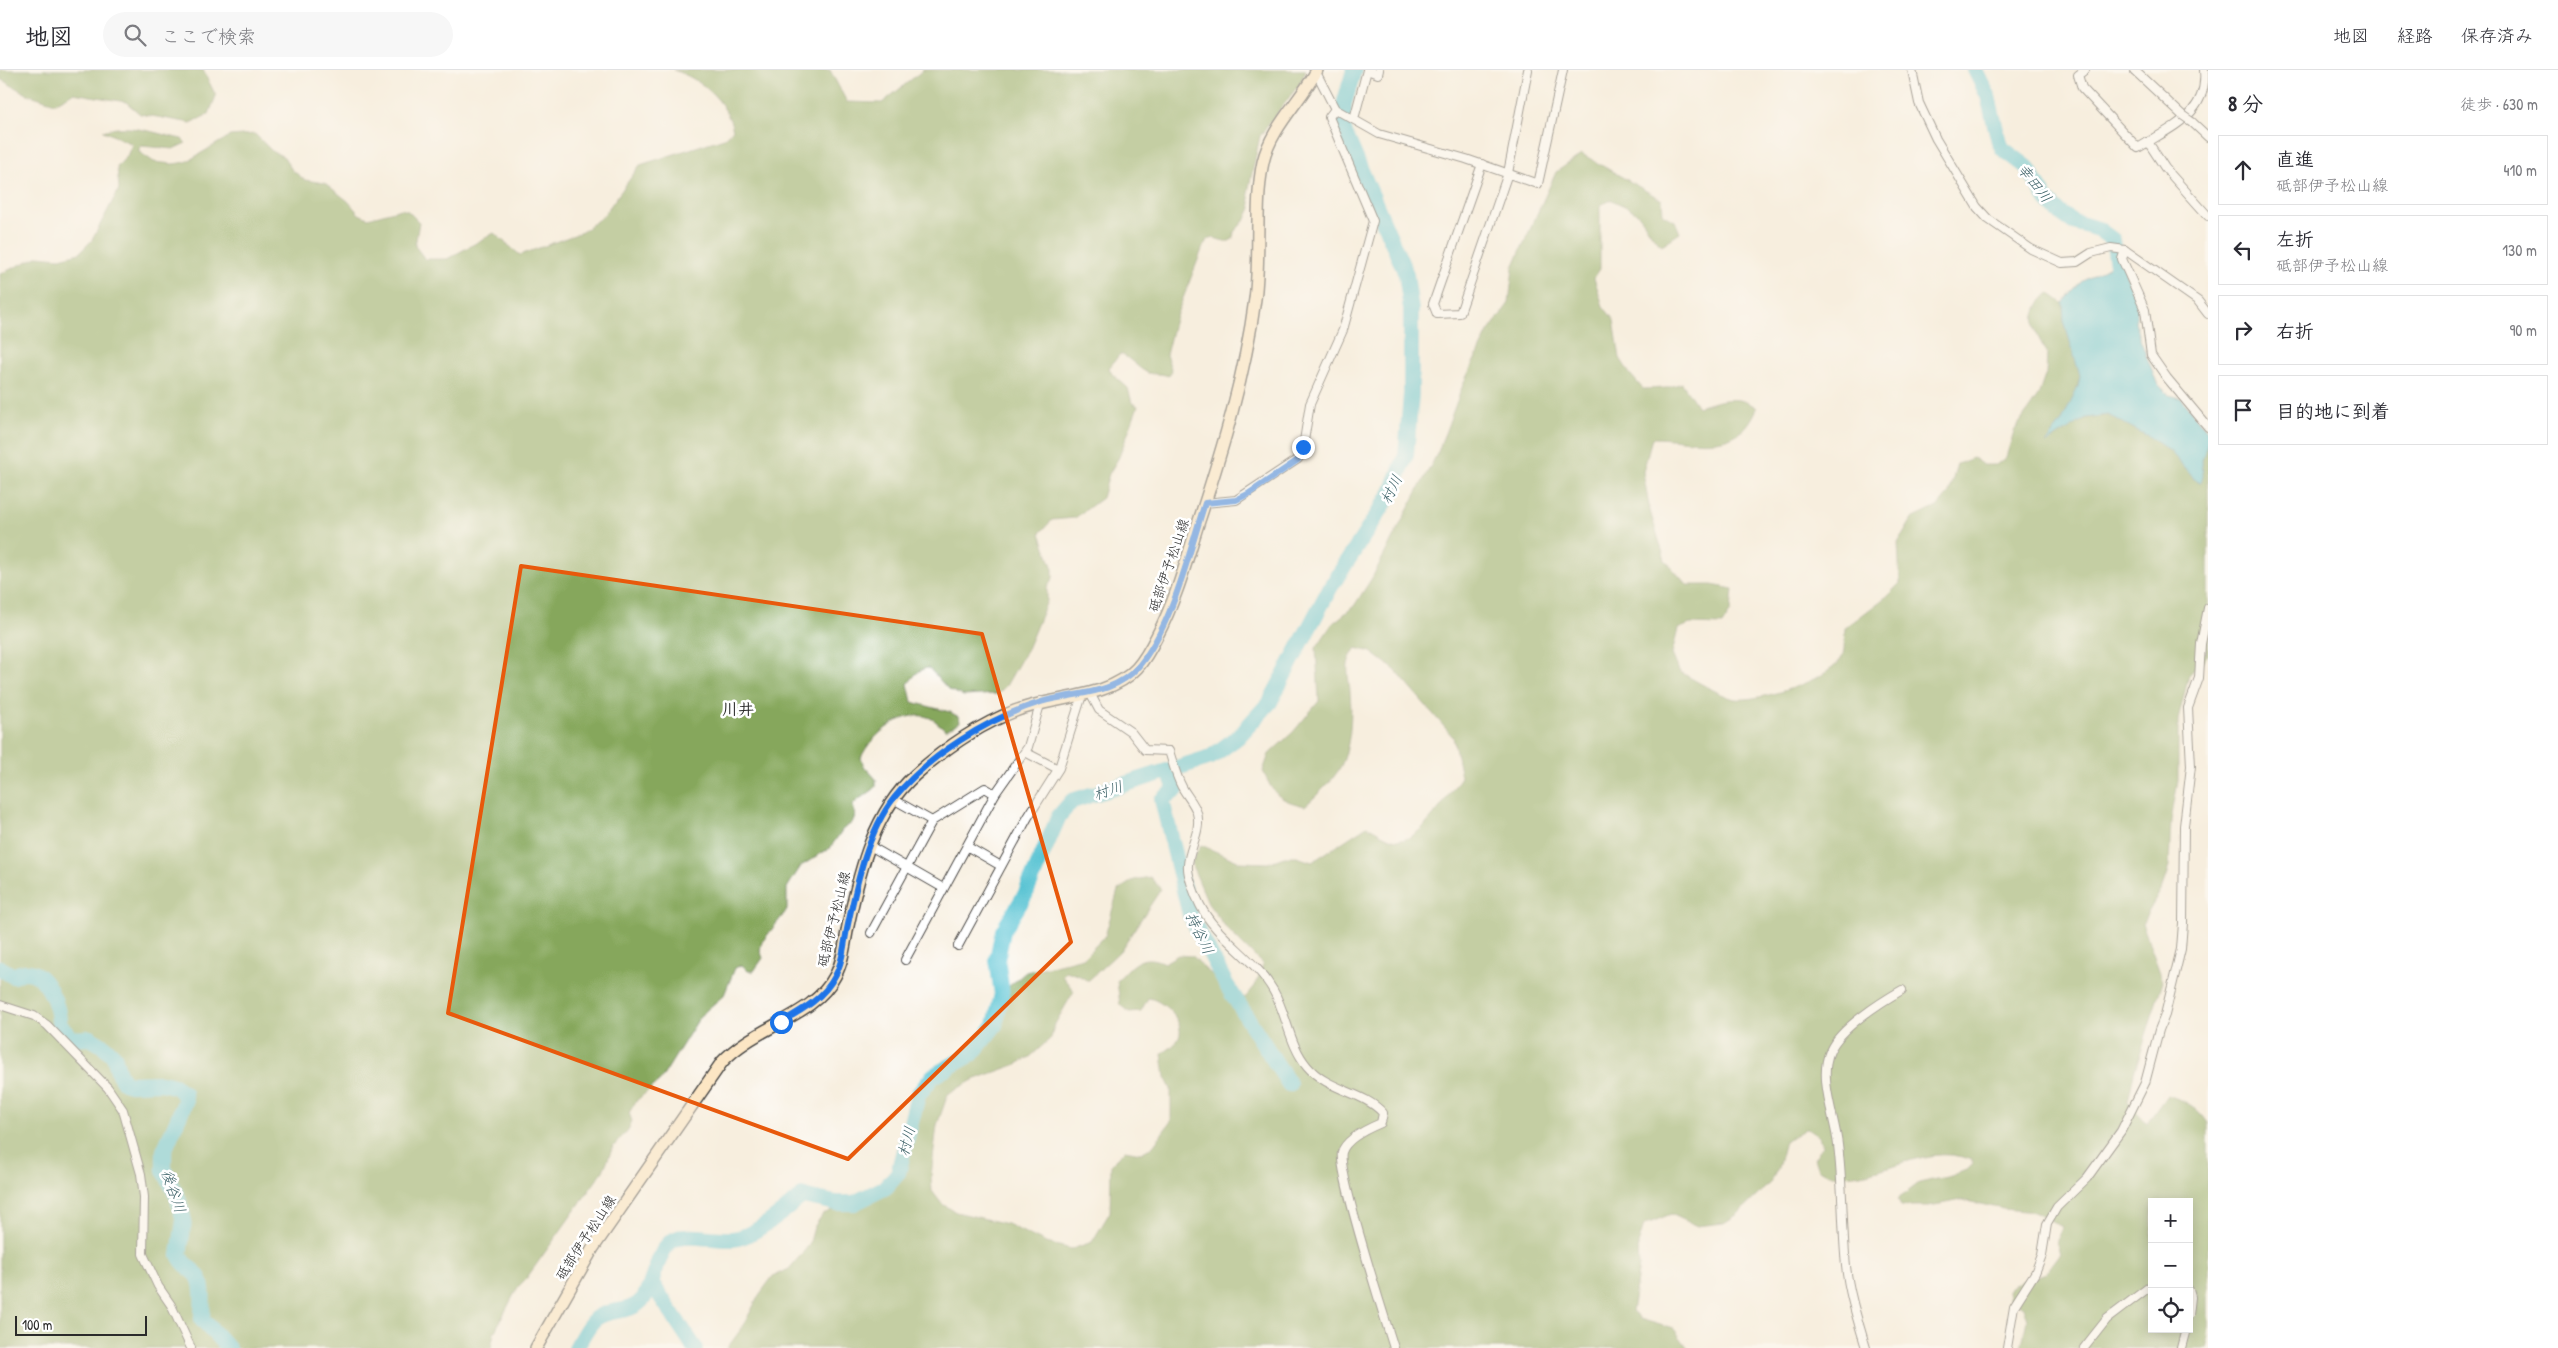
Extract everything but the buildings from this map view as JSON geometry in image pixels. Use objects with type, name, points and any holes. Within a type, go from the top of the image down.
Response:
[{"type":"main road","name":"砥部伊予松山線","points":[[536,1348],[593,1248],[722,1062],[733,1050],[758,1032],[805,1008],[818,998],[835,976],[859,876],[870,846],[893,799],[915,776],[979,728],[1041,701],[1086,694],[1116,684],[1138,668],[1173,602],[1205,503],[1248,346],[1259,266],[1260,188],[1263,160],[1274,135],[1316,71]]},
{"type":"street","points":[[1352,118],[1367,70],[1378,74],[1379,70]]},
{"type":"street","points":[[1482,164],[1433,304],[1437,314],[1460,313],[1508,173],[1528,70]]},
{"type":"street","points":[[1316,71],[1335,109],[1379,134],[1482,164],[1538,184],[1563,70]]},
{"type":"street","points":[[1912,70],[1919,104],[1936,139],[1977,207],[1988,219],[2031,249],[2062,263],[2077,262],[2092,253],[2111,248],[2125,250],[2198,301],[2208,314]]},
{"type":"street","points":[[2085,70],[2078,76],[2082,88],[2138,148],[2180,123],[2194,110],[2203,94],[2204,70]]},
{"type":"street","points":[[2134,70],[2208,137]]},
{"type":"street","points":[[1205,503],[1236,500],[1298,460],[1303,447],[1310,404],[1343,330],[1373,221],[1329,117],[1335,109]]},
{"type":"street","points":[[2148,142],[2166,168],[2208,216]]},
{"type":"street","points":[[2125,250],[2122,259],[2145,310],[2151,355],[2167,378],[2208,427]]},
{"type":"street","points":[[2007,1348],[2014,1306],[2035,1273],[2042,1255],[2046,1224],[2057,1207],[2087,1178],[2121,1130],[2146,1083],[2165,1015],[2181,949],[2183,923],[2184,826],[2191,766],[2188,708],[2199,678],[2201,644],[2208,608]]},
{"type":"street","points":[[958,946],[1028,817],[1058,769],[1086,694]]},
{"type":"street","points":[[1086,694],[1099,710],[1131,732],[1145,750],[1169,751],[1180,785],[1197,813],[1197,832],[1188,866],[1198,902],[1218,931],[1249,959],[1269,983],[1279,1001],[1298,1054],[1305,1065],[1316,1077],[1376,1106],[1383,1113],[1381,1122],[1348,1143],[1342,1156],[1348,1190],[1394,1348]]},
{"type":"street","points":[[905,960],[943,888],[968,847],[995,794],[1025,752],[1041,701]]},
{"type":"street","points":[[1025,752],[1058,769]]},
{"type":"street","points":[[871,933],[932,821],[985,788],[995,794]]},
{"type":"street","points":[[893,799],[932,821]]},
{"type":"street","points":[[870,846],[943,888]]},
{"type":"street","points":[[968,847],[1001,866]]},
{"type":"street","points":[[1866,1348],[1846,1267],[1838,1145],[1826,1078],[1830,1050],[1844,1033],[1883,1001],[1902,990]]},
{"type":"street","points":[[0,1005],[34,1016],[47,1026],[118,1100],[132,1139],[141,1174],[144,1197],[143,1254],[155,1280],[171,1305],[191,1348]]},
{"type":"street","points":[[2084,1348],[2106,1319],[2148,1288]]},
{"type":"street","points":[[2181,1348],[2185,1333]]},
{"type":"highlighted area","points":[[521,566],[982,634],[1071,942],[848,1159],[448,1013]]},
{"type":"green space","points":[[0,70],[203,70],[216,96],[209,114],[191,123],[140,114],[126,102],[73,93],[55,103],[27,94],[0,79]]},
{"type":"green space","points":[[673,70],[830,70],[847,102],[882,103],[923,70],[1306,70],[1301,82],[1260,136],[1248,192],[1251,208],[1246,219],[1234,232],[1233,239],[1227,242],[1214,238],[1207,240],[1203,247],[1175,319],[1166,355],[1172,371],[1168,376],[1148,373],[1120,354],[1109,368],[1112,374],[1128,388],[1132,403],[1138,406],[1119,457],[1109,474],[1102,498],[1075,518],[1052,520],[1040,533],[1053,569],[1053,578],[1047,588],[1047,601],[1027,649],[1006,686],[998,694],[964,696],[949,690],[929,668],[925,668],[912,678],[908,684],[912,702],[950,712],[959,717],[960,722],[946,730],[934,720],[924,716],[902,719],[881,732],[866,749],[861,758],[864,766],[876,779],[876,787],[853,805],[855,816],[852,823],[843,829],[830,848],[801,866],[787,888],[787,910],[762,942],[760,950],[763,958],[754,971],[748,971],[742,965],[735,968],[724,995],[701,1015],[660,1081],[636,1101],[629,1113],[632,1121],[628,1130],[613,1147],[603,1171],[526,1279],[518,1287],[494,1333],[491,1348],[0,1348],[0,274],[39,256],[60,258],[79,253],[92,240],[119,189],[117,167],[127,156],[132,144],[103,131],[123,128],[133,128],[182,139],[186,143],[173,149],[141,146],[138,151],[154,162],[173,164],[186,162],[230,136],[255,134],[272,151],[284,157],[292,170],[305,180],[325,183],[348,201],[359,214],[368,218],[401,209],[408,211],[419,222],[415,246],[425,259],[447,259],[494,233],[520,255],[582,232],[603,216],[640,165],[724,138],[733,130],[725,109],[711,92],[693,79]]},
{"type":"green space","points":[[1582,154],[1662,200],[1663,214],[1675,221],[1680,233],[1662,245],[1634,211],[1612,200],[1600,205],[1600,269],[1594,278],[1603,306],[1614,320],[1620,358],[1630,374],[1643,389],[1666,388],[1682,383],[1698,407],[1721,401],[1736,400],[1743,401],[1757,408],[1749,423],[1738,433],[1726,439],[1698,441],[1652,438],[1643,472],[1650,511],[1665,560],[1687,585],[1712,585],[1733,589],[1731,611],[1722,625],[1690,624],[1678,629],[1672,654],[1679,671],[1723,695],[1735,699],[1760,697],[1795,687],[1826,672],[1837,664],[1843,655],[1845,628],[1887,596],[1900,583],[1898,543],[1912,519],[1937,507],[1949,493],[1957,464],[1973,458],[1983,465],[1996,465],[2006,457],[2014,431],[2038,396],[2046,373],[2047,352],[2038,336],[2035,314],[2042,300],[2049,293],[2063,303],[2064,321],[2080,376],[2076,392],[2062,421],[2047,443],[2086,418],[2108,415],[2148,436],[2170,451],[2196,481],[2203,476],[2202,460],[2208,441],[2208,655],[2189,675],[2178,720],[2178,781],[2171,821],[2169,867],[2161,890],[2142,923],[2163,981],[2134,1073],[2128,1102],[2147,1123],[2167,1095],[2190,1105],[2208,1123],[2208,1348],[2021,1348],[2027,1320],[2023,1307],[2009,1298],[2008,1289],[2014,1284],[2046,1273],[2060,1254],[2057,1243],[2062,1227],[2036,1212],[2003,1209],[1962,1200],[1929,1206],[1901,1206],[1898,1199],[1919,1183],[1951,1176],[1966,1170],[1972,1164],[1972,1160],[1952,1155],[1933,1156],[1855,1175],[1836,1175],[1818,1169],[1814,1159],[1822,1146],[1819,1136],[1807,1128],[1785,1141],[1778,1168],[1771,1182],[1738,1214],[1724,1223],[1697,1226],[1671,1214],[1644,1225],[1638,1245],[1639,1266],[1632,1312],[1640,1319],[1674,1329],[1688,1348],[727,1348],[742,1328],[759,1295],[773,1276],[789,1269],[809,1245],[814,1227],[823,1214],[835,1209],[857,1209],[889,1192],[903,1177],[924,1096],[938,1078],[971,1059],[1003,1019],[1008,987],[1026,972],[1083,958],[1105,936],[1118,890],[1134,880],[1150,877],[1161,889],[1120,951],[1088,981],[1066,971],[1062,976],[1074,991],[1055,1024],[1051,1038],[1030,1057],[1015,1065],[973,1080],[948,1094],[937,1125],[931,1176],[932,1191],[942,1204],[956,1212],[1007,1224],[1046,1243],[1072,1249],[1092,1242],[1110,1212],[1111,1164],[1125,1150],[1141,1153],[1152,1147],[1171,1121],[1171,1089],[1165,1077],[1162,1054],[1174,1045],[1180,1035],[1180,1028],[1173,1014],[1161,1003],[1148,998],[1141,1011],[1129,1012],[1120,1005],[1117,981],[1132,965],[1143,960],[1156,960],[1164,963],[1178,955],[1193,956],[1206,970],[1245,998],[1255,986],[1263,965],[1228,930],[1209,905],[1191,863],[1201,845],[1240,862],[1268,863],[1284,857],[1297,857],[1312,862],[1367,826],[1399,840],[1416,833],[1434,815],[1461,777],[1453,737],[1395,670],[1371,652],[1356,648],[1348,663],[1351,708],[1348,743],[1341,766],[1332,779],[1305,806],[1289,802],[1278,796],[1263,771],[1269,754],[1293,732],[1319,701],[1316,648],[1332,624],[1354,606],[1372,578],[1438,452],[1464,382],[1488,332],[1509,303],[1513,267],[1556,172]]},
{"type":"water","points":[[2116,262],[2122,266],[2139,306],[2135,321],[2138,334],[2157,383],[2169,395],[2181,398],[2208,432],[2208,441],[2202,460],[2203,476],[2201,482],[2196,481],[2170,451],[2148,436],[2108,415],[2086,418],[2046,444],[2062,421],[2078,387],[2080,376],[2064,321],[2063,303],[2081,282]]},
{"type":"waterway","name":"村川","points":[[576,1348],[595,1319],[607,1313],[632,1307],[643,1299],[651,1284],[661,1256],[671,1241],[683,1237],[739,1238],[758,1229],[802,1196],[836,1203],[854,1203],[886,1187],[898,1173],[918,1095],[933,1076],[972,1054],[995,1025],[1002,994],[997,959],[1003,931],[1025,895],[1059,816],[1072,801],[1211,757],[1238,737],[1270,702],[1330,588],[1392,492],[1406,455],[1411,394],[1411,310],[1406,274],[1344,131],[1344,104],[1354,70]]},
{"type":"waterway","name":"幸田川","points":[[1975,70],[1988,96],[1999,142],[2003,149],[2027,167],[2047,200],[2059,212],[2073,222],[2098,229],[2113,240],[2118,271]]},
{"type":"waterway","name":"持谷川","points":[[1169,771],[1176,790],[1162,800],[1190,915],[1226,984],[1289,1084]]},
{"type":"waterway","name":"後谷川","points":[[0,968],[13,976],[25,972],[33,973],[39,977],[45,983],[54,1000],[59,1024],[71,1039],[90,1038],[105,1047],[114,1056],[119,1074],[124,1082],[131,1084],[162,1083],[174,1086],[184,1093],[185,1102],[164,1151],[164,1170],[178,1198],[184,1221],[179,1255],[183,1262],[200,1279],[202,1319],[228,1348]]},
{"type":"waterway","points":[[651,1282],[695,1348]]},
{"type":"district","name":"川井","points":[[738,709]]},
{"type":"route","points":[[781,1022],[818,998],[835,976],[840,962],[859,876],[876,831],[893,799],[915,776],[979,728],[1041,701],[1090,693],[1116,684],[1138,668],[1173,602],[1205,503],[1236,500],[1248,494],[1298,460],[1303,447]]}]
